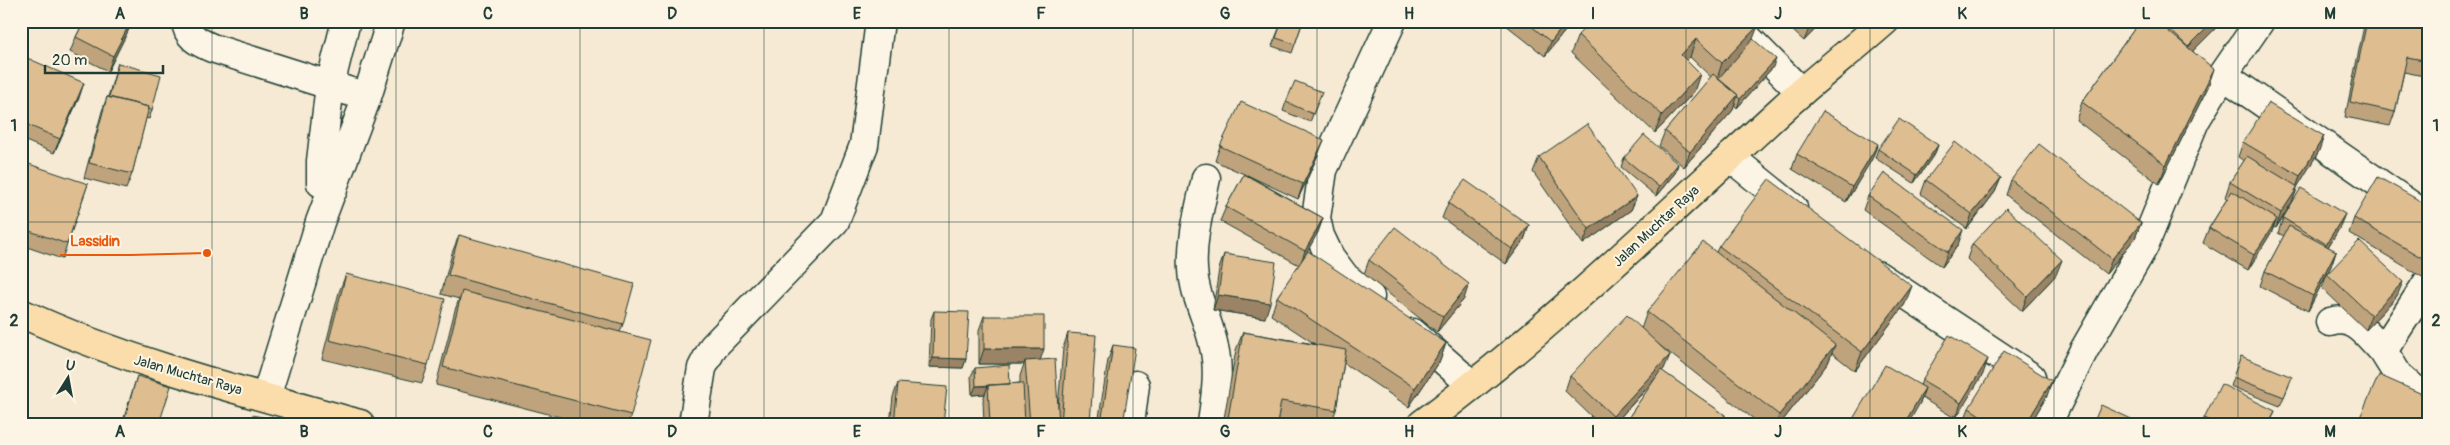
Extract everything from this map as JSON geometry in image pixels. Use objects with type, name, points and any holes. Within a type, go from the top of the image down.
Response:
[{"type":"highway","name":"Jalan Muchtar Raya","points":[[1422,424],[1619,260],[1801,92],[1885,21]]},
{"type":"highway","name":"Jalan Muchtar Raya","points":[[21,313],[62,332],[121,355],[354,423]]},
{"type":"street","points":[[186,21],[190,34],[204,44],[367,97]]},
{"type":"street","points":[[333,190],[325,186],[320,179],[330,86],[346,21]]},
{"type":"street","points":[[266,398],[315,240],[367,97],[391,21]]},
{"type":"street","points":[[693,424],[702,368],[713,347],[835,222],[864,145],[880,21]]},
{"type":"street","points":[[1392,21],[1323,170],[1316,218],[1320,236],[1330,257],[1345,277],[1472,384]]},
{"type":"street","points":[[1731,21],[1801,92]]},
{"type":"street","points":[[2047,424],[2084,350],[2144,246],[2189,134],[2223,75],[2260,21]]},
{"type":"street","points":[[2223,75],[2429,218]]},
{"type":"street","points":[[1730,157],[1813,224]]},
{"type":"street","points":[[1206,178],[1194,238],[1192,270],[1196,292],[1215,349],[1217,373],[1212,424]]},
{"type":"street","points":[[1858,261],[2062,397]]},
{"type":"street","points":[[2383,351],[2429,280]]},
{"type":"street","points":[[2330,322],[2341,318],[2356,323],[2383,351],[2398,375],[2429,402]]},
{"type":"street","points":[[1130,424],[1135,385]]},
{"type":"building","points":[[84,21],[131,21],[113,56],[76,37]]},
{"type":"building","points":[[1282,21],[1303,21],[1295,44],[1276,38]]},
{"type":"building","points":[[1525,21],[1567,21],[1551,42]]},
{"type":"building","points":[[1591,21],[1753,21],[1758,26],[1722,63],[1696,39],[1681,55],[1700,74],[1662,115],[1578,35]]},
{"type":"building","points":[[1804,21],[1814,21],[1810,26]]},
{"type":"building","points":[[2140,21],[2156,21],[2214,69],[2166,165],[2082,102]]},
{"type":"building","points":[[2161,21],[2214,21],[2188,47]]},
{"type":"building","points":[[2367,21],[2429,21],[2429,61],[2407,57],[2395,112],[2350,102]]},
{"type":"building","points":[[1753,39],[1776,59],[1740,99],[1738,95],[1718,79]]},
{"type":"building","points":[[25,57],[84,83],[60,139],[21,122],[21,66]]},
{"type":"building","points":[[118,63],[161,75],[152,110],[148,109],[149,107],[109,97]]},
{"type":"building","points":[[1713,74],[1738,95],[1690,152],[1665,131]]},
{"type":"building","points":[[1295,81],[1322,92],[1313,114],[1286,102]]},
{"type":"building","points":[[107,97],[149,107],[132,174],[89,163]]},
{"type":"building","points":[[1241,102],[1324,140],[1303,184],[1220,146]]},
{"type":"building","points":[[2268,103],[2324,136],[2300,176],[2243,142]]},
{"type":"building","points":[[1823,111],[1878,144],[1852,187],[1797,154]]},
{"type":"building","points":[[1899,119],[1938,145],[1917,175],[1878,149]]},
{"type":"building","points":[[1587,124],[1637,196],[1589,229],[1539,157]]},
{"type":"building","points":[[1644,135],[1678,164],[1659,187],[1624,158]]},
{"type":"building","points":[[1955,142],[2001,178],[1972,214],[1926,180]]},
{"type":"building","points":[[2039,144],[2141,223],[2112,259],[2011,180]]},
{"type":"building","points":[[2247,156],[2298,187],[2281,213],[2230,182]]},
{"type":"building","points":[[26,163],[88,184],[67,244],[21,228],[21,175]]},
{"type":"building","points":[[1884,173],[1963,230],[1948,252],[1868,196]]},
{"type":"building","points":[[1244,174],[1323,218],[1305,251],[1226,207]]},
{"type":"building","points":[[2378,177],[2429,206],[2429,262],[2354,218]]},
{"type":"building","points":[[1769,179],[1912,286],[1862,352],[1719,246]]},
{"type":"building","points":[[1465,180],[1529,225],[1512,249],[1448,203]]},
{"type":"building","points":[[2301,188],[2345,214],[2326,244],[2283,218]]},
{"type":"building","points":[[2232,191],[2277,219],[2254,255],[2209,228]]},
{"type":"building","points":[[2006,208],[2062,260],[2027,296],[1972,244]]},
{"type":"building","points":[[2289,226],[2336,251],[2313,296],[2265,271]]},
{"type":"building","points":[[1395,227],[1469,284],[1443,317],[1369,260]]},
{"type":"building","points":[[459,235],[634,284],[623,324],[448,275]]},
{"type":"building","points":[[2359,241],[2403,282],[2371,315],[2327,274]]},
{"type":"building","points":[[1703,242],[1835,345],[1779,415],[1647,312]]},
{"type":"building","points":[[1308,251],[1446,343],[1415,388],[1277,297]]},
{"type":"building","points":[[1224,254],[1276,262],[1270,303],[1218,295]]},
{"type":"building","points":[[346,274],[445,299],[428,365],[329,340]]},
{"type":"building","points":[[462,291],[651,340],[631,415],[443,367]]},
{"type":"building","points":[[934,311],[969,312],[966,359],[933,358]]},
{"type":"building","points":[[1627,315],[1670,355],[1613,416],[1570,376]]},
{"type":"building","points":[[984,316],[1044,316],[1044,349],[984,349]]},
{"type":"building","points":[[1243,332],[1346,350],[1336,410],[1281,401],[1277,424],[1227,424]]},
{"type":"building","points":[[1068,333],[1096,335],[1090,424],[1061,424]]},
{"type":"building","points":[[1949,335],[1988,359],[1961,403],[1922,380]]},
{"type":"building","points":[[1113,345],[1135,348],[1123,424],[1101,424]]},
{"type":"building","points":[[2004,351],[2052,381],[2026,424],[1994,424],[1969,408]]},
{"type":"building","points":[[2241,356],[2292,377],[2284,397],[2233,377]]},
{"type":"building","points":[[1055,359],[1059,424],[1030,424],[1025,361]]},
{"type":"building","points":[[1009,365],[1010,384],[976,386],[975,368]]},
{"type":"building","points":[[1885,365],[1925,388],[1904,424],[1850,424]]},
{"type":"building","points":[[1661,370],[1725,415],[1719,424],[1624,424]]},
{"type":"building","points":[[2379,375],[2429,397],[2429,424],[2357,424]]},
{"type":"building","points":[[137,376],[171,386],[159,424],[147,424],[125,417]]},
{"type":"building","points":[[898,383],[947,387],[943,424],[894,424]]},
{"type":"building","points":[[1023,383],[1025,424],[990,424],[988,385]]},
{"type":"building","points":[[2221,384],[2275,411],[2268,424],[2215,424],[2204,418]]},
{"type":"building","points":[[2101,405],[2138,422],[2137,424],[2093,424]]},
{"type":"building","points":[[252,415],[282,421],[282,424],[251,424]]},
{"type":"building","points":[[1954,415],[1968,424],[1949,424]]},
{"type":"building","points":[[1591,416],[1600,424],[1584,424]]},
{"type":"building","points":[[1749,420],[1756,424],[1747,424]]},
{"type":"place","name":"Lassidin","points":[[207,253]]}]
